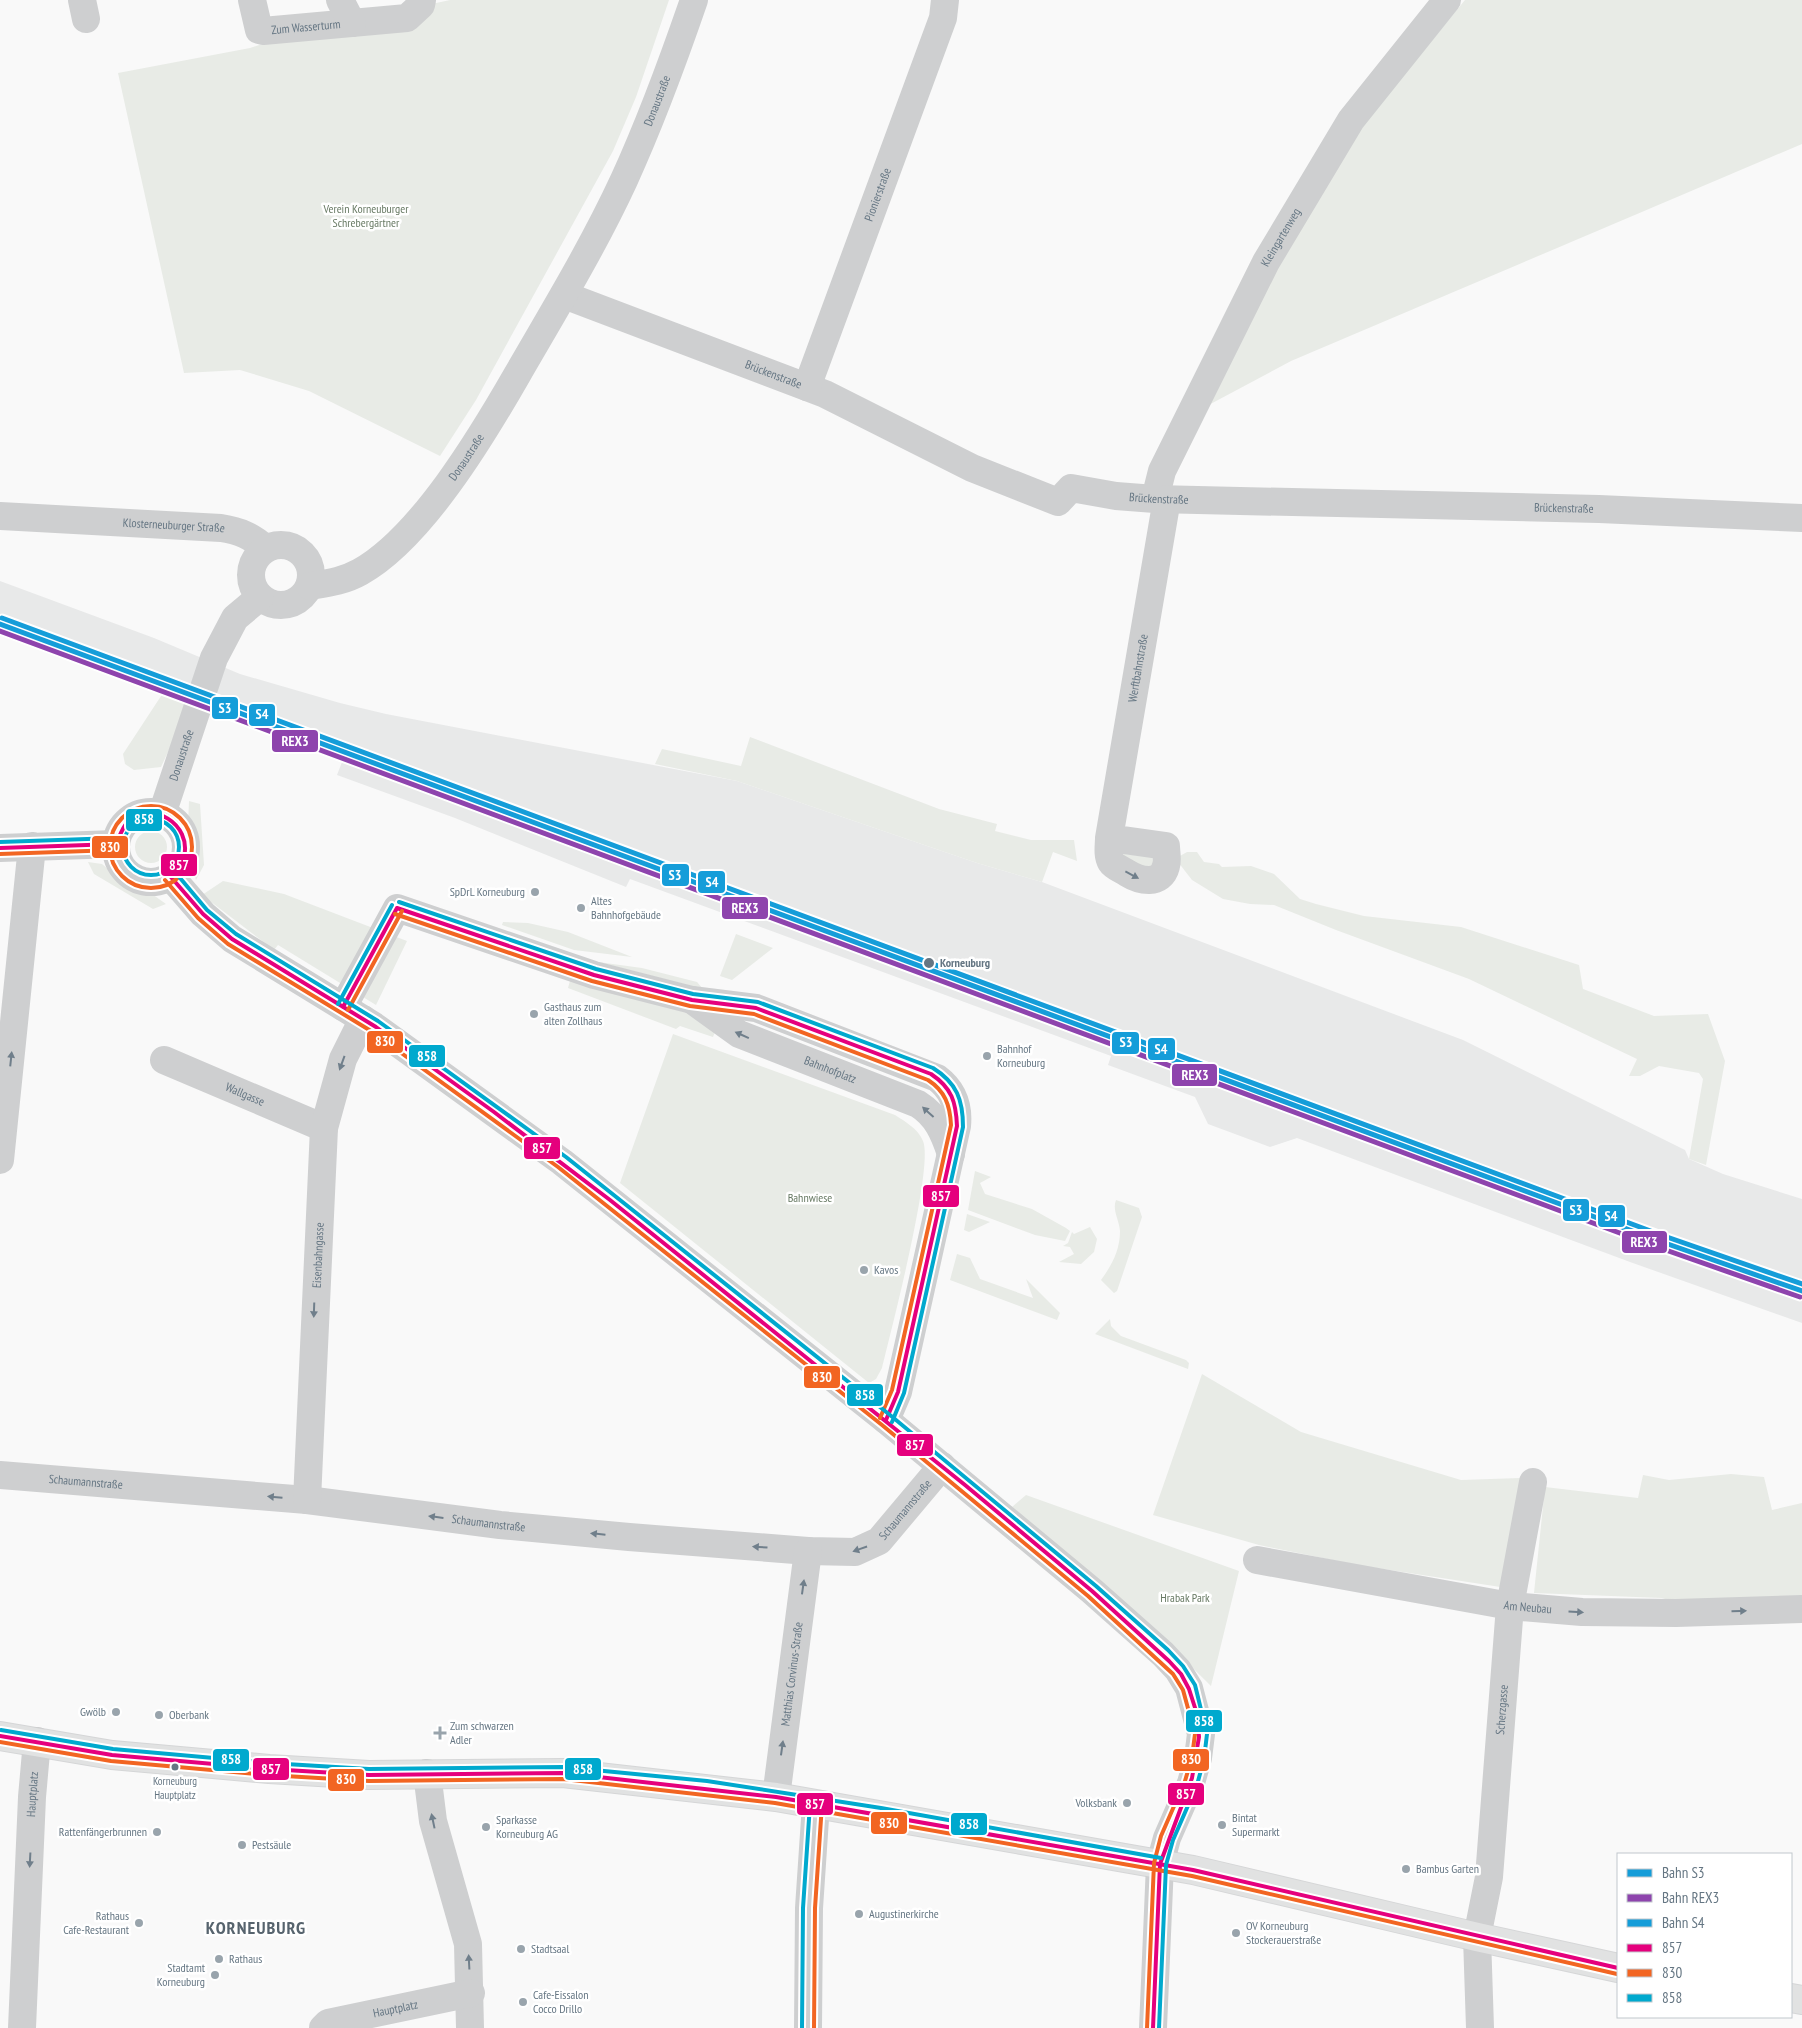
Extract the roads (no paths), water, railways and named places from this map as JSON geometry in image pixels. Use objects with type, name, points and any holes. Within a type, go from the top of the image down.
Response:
[{"type":"main road","points":[[0,1736],[112,1755],[221,1765],[370,1775],[563,1773],[776,1797],[1193,1870],[1477,1938],[1617,1968]]},
{"type":"street","name":"Zum Wasserturm","points":[[252,0],[259,30],[346,12],[407,18],[421,5],[422,0]]},
{"type":"street","name":"Donaustraße","points":[[310,586],[340,581],[361,571],[381,557],[438,496],[480,437],[564,295],[635,154],[664,85],[694,0]]},
{"type":"street","name":"Pionierstraße","points":[[807,387],[943,18],[945,0]]},
{"type":"street","name":"Kleingartenweg","points":[[1161,499],[1162,471],[1266,262],[1351,120],[1447,0]]},
{"type":"street","name":"Brückenstraße","points":[[564,295],[807,387],[972,468],[1058,502],[1071,488],[1116,496],[1161,499],[1599,509],[1802,518]]},
{"type":"street","name":"Werftbahnstraße","points":[[1109,838],[1166,846],[1166,866],[1157,878],[1150,882],[1133,877],[1111,862],[1109,838],[1161,499]]},
{"type":"street","name":"Klosterneuburger Straße","points":[[0,516],[221,528],[238,531],[252,537],[265,548]]},
{"type":"street","points":[[287,545],[300,551],[309,563],[310,586],[297,601],[277,605],[260,597],[252,583],[251,567],[254,560],[265,548],[287,545]]},
{"type":"street","name":"Donaustraße","points":[[162,814],[214,658],[235,618],[260,597]]},
{"type":"street","points":[[146,812],[162,814],[176,822],[185,838],[186,847],[182,863],[170,876],[152,882],[133,877],[120,864],[116,844],[119,834],[130,820],[146,812]]},
{"type":"street","points":[[0,848],[116,844]]},
{"type":"street","points":[[0,1160],[31,873],[32,846]]},
{"type":"street","points":[[170,876],[202,914],[232,939],[353,1013],[478,1099],[562,1162],[942,1466],[1128,1622],[1178,1670],[1189,1688],[1201,1734],[1198,1758],[1191,1782],[1167,1838],[1160,1864],[1153,2028]]},
{"type":"street","name":"Bahnhofplatz","points":[[353,1013],[398,908],[594,975],[692,1000],[738,1034],[918,1104],[934,1117],[944,1132],[951,1154],[898,1392],[886,1420]]},
{"type":"street","name":"Eisenbahngasse","points":[[307,1500],[324,1128],[343,1059],[353,1013]]},
{"type":"street","name":"Wallgasse","points":[[164,1060],[324,1128]]},
{"type":"street","name":"Schaumannstraße","points":[[0,1475],[307,1500],[518,1527],[808,1551],[855,1552],[879,1541],[942,1466]]},
{"type":"street","name":"Scherzgasse","points":[[1480,2028],[1477,1938],[1489,1877],[1510,1606],[1533,1482]]},
{"type":"street","name":"Matthias Corvinus-Straße","points":[[776,1797],[808,1551]]},
{"type":"street","name":"Am Neubau","points":[[1257,1560],[1510,1606],[1582,1612],[1676,1613],[1802,1609]]},
{"type":"street","name":"Hauptplatz","points":[[22,2028],[32,1812],[38,1741]]},
{"type":"street","points":[[427,1773],[432,1821],[468,1944],[471,1992],[470,2028]]},
{"type":"street","points":[[808,2028],[808,1908],[816,1804]]},
{"type":"street","name":"Hauptplatz","points":[[323,2028],[328,2023],[471,1992]]},
{"type":"rail line","name":"S4","points":[[2,618],[1664,1236],[1802,1284]]},
{"type":"rail line","name":"S3","points":[[0,624],[1662,1242],[1802,1291]]},
{"type":"rail line","name":"REX3","points":[[0,631],[1660,1248],[1800,1297]]},
{"type":"place","name":"SpDrL Korneuburg","points":[[535,892]]},
{"type":"place","name":"Altes Bahnhofgebäude","points":[[581,908]]},
{"type":"place","name":"Korneuburg","points":[[929,963]]},
{"type":"place","name":"Gasthaus zum alten Zollhaus","points":[[534,1014]]},
{"type":"place","name":"Bahnhof Korneuburg","points":[[987,1056]]},
{"type":"place","name":"Kavos","points":[[864,1270]]},
{"type":"place","name":"Gwölb","points":[[116,1712]]},
{"type":"place","name":"Oberbank","points":[[159,1715]]},
{"type":"place","name":"Zum schwarzen Adler","points":[[440,1733]]},
{"type":"place","name":"Korneuburg Hauptplatz","points":[[175,1767]]},
{"type":"place","name":"Volksbank","points":[[1127,1803]]},
{"type":"place","name":"Bintat Supermarkt","points":[[1222,1825]]},
{"type":"place","name":"Sparkasse Korneuburg AG","points":[[486,1827]]},
{"type":"place","name":"Rattenfängerbrunnen","points":[[157,1832]]},
{"type":"place","name":"Pestsäule","points":[[242,1845]]},
{"type":"place","name":"Bambus Garten","points":[[1406,1869]]},
{"type":"place","name":"Augustinerkirche","points":[[859,1914]]},
{"type":"place","name":"Rathaus Cafe-Restaurant","points":[[139,1923]]},
{"type":"place","name":"OV Korneuburg Stockerauerstraße","points":[[1236,1933]]},
{"type":"place","name":"Stadtsaal","points":[[521,1949]]},
{"type":"place","name":"Rathaus","points":[[219,1959]]},
{"type":"place","name":"Stadtamt Korneuburg","points":[[215,1975]]},
{"type":"place","name":"Cafe-Eissalon Cocco Drillo","points":[[523,2002]]},
{"type":"district","name":"KORNEUBURG","points":[[256,1928]]},
{"type":"park label","name":"Verein Korneuburger Schrebergärtner","points":[[366,216]]},
{"type":"park label","name":"Bahnwiese","points":[[810,1198]]},
{"type":"park label","name":"Hrabak Park","points":[[1185,1598]]}]
